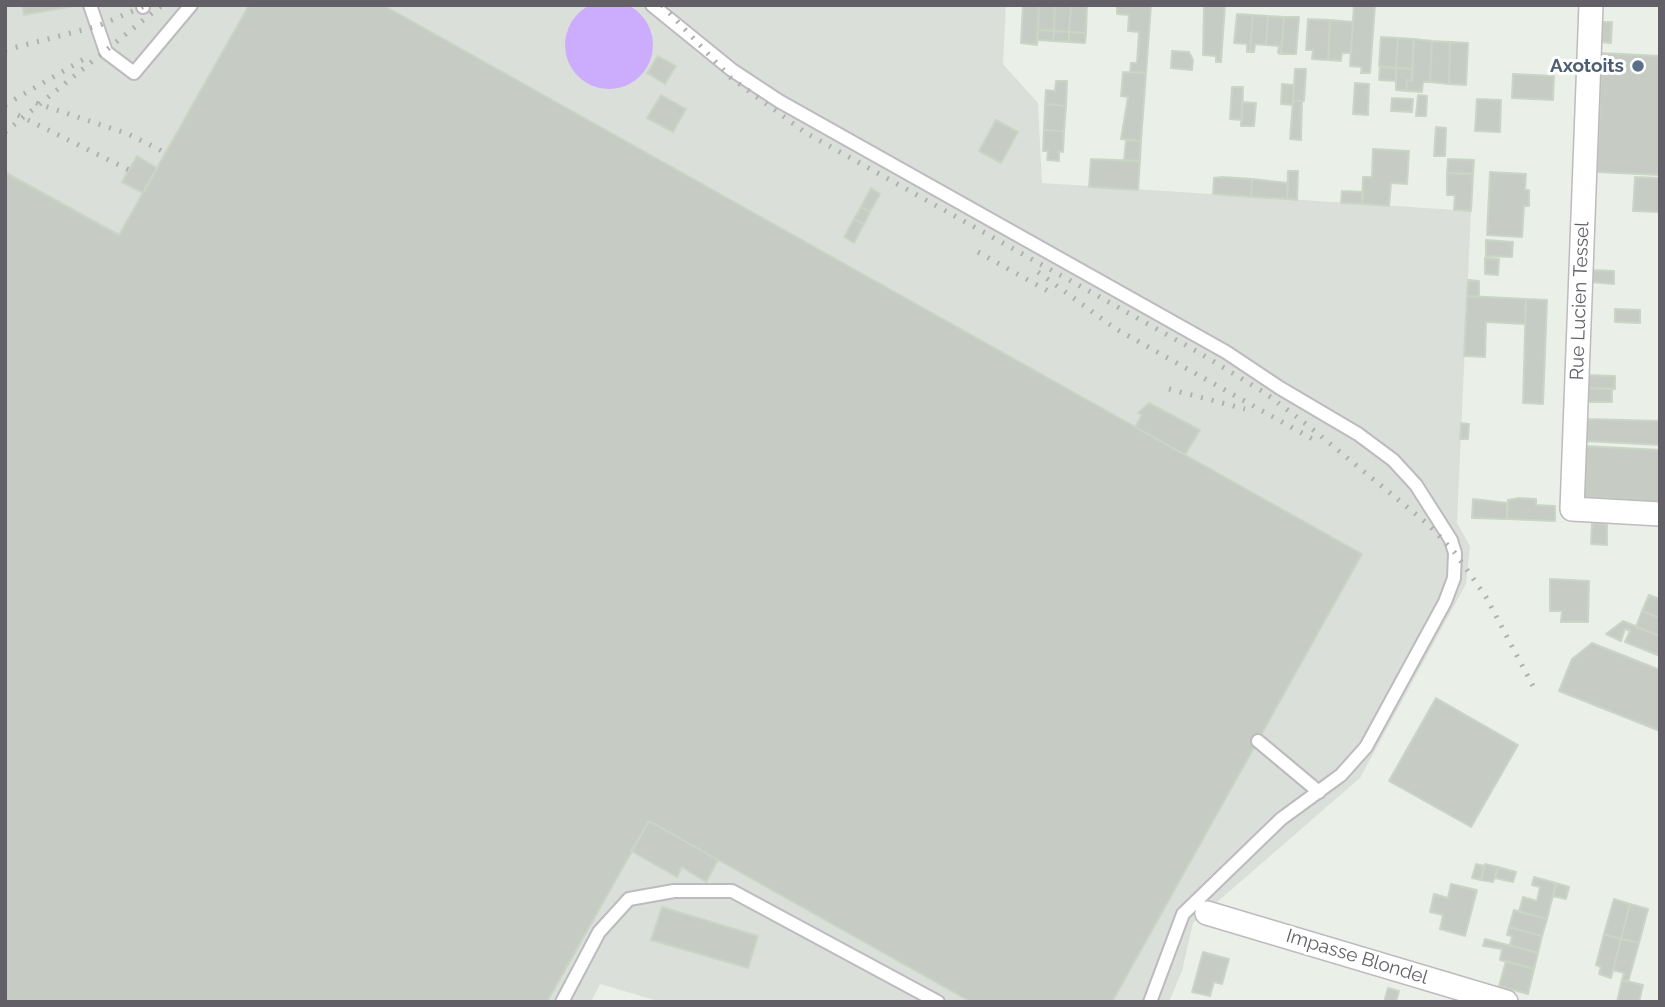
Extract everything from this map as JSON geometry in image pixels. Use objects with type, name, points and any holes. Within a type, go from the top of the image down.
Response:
[{"type":"street","name":"Rue Lucien Tessel","points":[[1591,5],[1572,509],[1660,514]]},
{"type":"street","name":"Impasse Blondel","points":[[1207,913],[1506,1002]]},
{"type":"lane","points":[[90,5],[106,52],[134,73],[191,5]]},
{"type":"lane","points":[[652,5],[732,70],[779,101],[1226,352],[1358,435],[1393,460],[1416,485],[1451,540],[1455,553],[1454,578],[1445,602],[1366,747],[1341,775],[1281,819],[1183,914],[1150,1002]]},
{"type":"lane","points":[[1258,741],[1319,792]]},
{"type":"lane","points":[[562,1002],[599,932],[629,899],[674,891],[732,891],[939,1002]]},
{"type":"shaded area","points":[[609,1],[634,8],[646,20],[653,45],[646,70],[634,82],[609,89],[584,82],[572,70],[565,45],[572,20],[584,8]]},
{"type":"shaded area","points":[[5,5],[1006,5],[1003,64],[1038,103],[1042,183],[1471,211],[1457,523],[1470,546],[1466,584],[1360,778],[1193,923],[1182,971],[1169,1002],[661,1002],[600,984],[591,1002],[5,1002]]},
{"type":"building","points":[[22,5],[73,5],[74,6],[24,15]]},
{"type":"building","points":[[249,5],[383,5],[1362,554],[1112,1002],[971,1002],[649,821],[547,1002],[5,1002],[5,172],[119,235]]},
{"type":"building","points":[[1023,5],[1039,5],[1037,45],[1021,43]]},
{"type":"building","points":[[1039,5],[1055,5],[1054,31],[1038,30]]},
{"type":"building","points":[[1055,5],[1071,5],[1069,32],[1054,31]]},
{"type":"building","points":[[1071,5],[1087,5],[1086,33],[1069,32]]},
{"type":"building","points":[[1117,5],[1151,5],[1146,73],[1130,72],[1131,63],[1137,63],[1139,32],[1128,31],[1129,15],[1117,14]]},
{"type":"building","points":[[1204,5],[1225,5],[1221,62],[1216,62],[1216,56],[1203,55]]},
{"type":"building","points":[[1354,5],[1375,5],[1370,73],[1361,73],[1362,67],[1350,66]]},
{"type":"building","points":[[1237,14],[1253,15],[1250,52],[1247,52],[1247,44],[1234,43]]},
{"type":"building","points":[[1253,15],[1268,16],[1266,45],[1255,44],[1254,52],[1250,52]]},
{"type":"building","points":[[1268,16],[1284,17],[1281,54],[1278,53],[1279,46],[1266,45]]},
{"type":"building","points":[[1284,17],[1299,17],[1296,54],[1281,54]]},
{"type":"building","points":[[1308,19],[1330,20],[1328,60],[1312,59],[1313,50],[1306,50]]},
{"type":"building","points":[[1330,20],[1353,22],[1351,53],[1342,53],[1341,61],[1328,60]]},
{"type":"building","points":[[1602,22],[1612,22],[1611,43],[1600,42]]},
{"type":"building","points":[[1038,30],[1054,31],[1053,41],[1037,40]]},
{"type":"building","points":[[1054,31],[1069,32],[1069,42],[1053,41]]},
{"type":"building","points":[[1069,32],[1086,33],[1085,43],[1069,42]]},
{"type":"building","points":[[1381,37],[1398,38],[1396,68],[1379,66]]},
{"type":"building","points":[[1398,38],[1414,39],[1412,69],[1396,68]]},
{"type":"building","points":[[1414,39],[1432,41],[1430,82],[1423,82],[1422,92],[1406,91],[1407,80],[1412,81]]},
{"type":"building","points":[[1432,41],[1450,42],[1449,84],[1430,82]]},
{"type":"building","points":[[1450,42],[1468,43],[1466,85],[1449,84]]},
{"type":"building","points":[[1172,51],[1189,52],[1193,60],[1192,70],[1171,68]]},
{"type":"building","points":[[1602,53],[1660,56],[1660,175],[1597,172]]},
{"type":"building","points":[[658,56],[676,66],[665,84],[647,73]]},
{"type":"building","points":[[1380,67],[1396,68],[1396,81],[1379,80]]},
{"type":"building","points":[[1396,68],[1412,69],[1412,81],[1407,80],[1406,91],[1396,90]]},
{"type":"building","points":[[1295,69],[1306,69],[1304,101],[1293,101]]},
{"type":"building","points":[[1123,72],[1146,73],[1141,141],[1121,139],[1128,97],[1121,96]]},
{"type":"building","points":[[1513,74],[1554,76],[1553,100],[1512,98]]},
{"type":"building","points":[[1056,81],[1067,81],[1066,106],[1045,104],[1046,90],[1055,91]]},
{"type":"building","points":[[1355,83],[1369,84],[1368,115],[1353,114]]},
{"type":"building","points":[[1282,84],[1294,85],[1293,105],[1281,104]]},
{"type":"building","points":[[1232,87],[1243,87],[1242,120],[1230,119]]},
{"type":"building","points":[[661,95],[686,109],[673,132],[647,118]]},
{"type":"building","points":[[1418,95],[1427,96],[1426,116],[1416,116]]},
{"type":"building","points":[[1392,98],[1413,99],[1412,112],[1391,111]]},
{"type":"building","points":[[1477,99],[1501,100],[1500,132],[1475,131]]},
{"type":"building","points":[[1293,101],[1302,101],[1301,140],[1290,139]]},
{"type":"building","points":[[1242,102],[1256,103],[1254,126],[1241,126]]},
{"type":"building","points":[[1045,104],[1066,106],[1064,131],[1044,130]]},
{"type":"building","points":[[996,120],[1018,132],[1001,163],[979,151]]},
{"type":"building","points":[[1436,127],[1446,128],[1445,156],[1434,156]]},
{"type":"building","points":[[1044,130],[1064,131],[1063,152],[1059,151],[1059,161],[1047,160],[1048,151],[1043,151]]},
{"type":"building","points":[[1126,140],[1141,141],[1140,161],[1124,161]]},
{"type":"building","points":[[1373,149],[1409,151],[1407,184],[1391,183],[1389,206],[1362,204],[1363,177],[1372,177]]},
{"type":"building","points":[[137,156],[157,168],[143,193],[122,182]]},
{"type":"building","points":[[1091,159],[1140,161],[1138,190],[1089,187]]},
{"type":"building","points":[[1448,159],[1474,160],[1473,174],[1447,173]]},
{"type":"building","points":[[1288,171],[1298,171],[1297,200],[1287,199]]},
{"type":"building","points":[[1490,172],[1526,174],[1525,190],[1529,190],[1529,206],[1524,206],[1522,237],[1487,235]]},
{"type":"building","points":[[1447,173],[1473,174],[1471,211],[1454,210],[1455,195],[1447,195]]},
{"type":"building","points":[[1635,177],[1660,178],[1660,212],[1633,211]]},
{"type":"building","points":[[1214,178],[1252,179],[1251,197],[1213,194]]},
{"type":"building","points":[[1252,179],[1288,183],[1287,199],[1251,197]]},
{"type":"building","points":[[871,188],[880,194],[870,212],[861,207]]},
{"type":"building","points":[[1342,191],[1363,192],[1362,204],[1341,203]]},
{"type":"building","points":[[861,207],[870,212],[864,224],[854,219]]},
{"type":"building","points":[[854,219],[864,224],[854,243],[844,237]]},
{"type":"building","points":[[1486,240],[1513,242],[1512,257],[1486,256]]},
{"type":"building","points":[[1485,258],[1499,259],[1498,275],[1485,274]]},
{"type":"building","points":[[1591,270],[1614,271],[1614,284],[1591,282]]},
{"type":"building","points":[[1468,280],[1479,281],[1479,297],[1467,296]]},
{"type":"building","points":[[1467,296],[1526,299],[1525,324],[1486,322],[1485,357],[1464,356]]},
{"type":"building","points":[[1526,299],[1547,300],[1543,404],[1523,403]]},
{"type":"building","points":[[1615,309],[1640,310],[1640,323],[1615,322]]},
{"type":"building","points":[[1588,375],[1615,376],[1615,389],[1587,388]]},
{"type":"building","points":[[1587,388],[1612,389],[1612,402],[1586,402]]},
{"type":"building","points":[[1149,403],[1200,430],[1185,455],[1135,427],[1142,415],[1138,413]]},
{"type":"building","points":[[1586,419],[1660,421],[1660,445],[1585,441]]},
{"type":"building","points":[[1461,423],[1469,424],[1468,439],[1460,439]]},
{"type":"building","points":[[1585,446],[1660,450],[1660,502],[1583,497]]},
{"type":"building","points":[[1473,499],[1507,503],[1507,519],[1472,518]]},
{"type":"building","points":[[1536,499],[1536,505],[1555,506],[1555,521],[1507,519],[1508,500]]},
{"type":"building","points":[[1592,523],[1607,524],[1607,545],[1591,544]]},
{"type":"building","points":[[1550,579],[1589,581],[1588,622],[1561,622],[1562,611],[1550,611]]},
{"type":"building","points":[[1649,595],[1660,599],[1660,618],[1642,611]]},
{"type":"building","points":[[1642,611],[1660,618],[1660,636],[1636,627]]},
{"type":"building","points":[[1623,621],[1660,636],[1660,656],[1625,642],[1630,631],[1625,629],[1621,641],[1606,634]]},
{"type":"building","points":[[1592,643],[1660,670],[1660,731],[1559,691],[1572,659]]},
{"type":"building","points":[[1436,698],[1518,745],[1471,827],[1389,781]]},
{"type":"building","points":[[649,821],[718,860],[706,882],[682,867],[677,877],[631,851]]},
{"type":"building","points":[[1476,864],[1484,866],[1481,880],[1472,878]]},
{"type":"building","points":[[1485,864],[1498,867],[1493,882],[1481,880]]},
{"type":"building","points":[[1498,867],[1516,872],[1513,882],[1495,878]]},
{"type":"building","points":[[1534,877],[1556,883],[1547,919],[1519,912],[1523,897],[1537,901],[1540,887],[1532,885]]},
{"type":"building","points":[[1556,883],[1569,887],[1566,899],[1553,896]]},
{"type":"building","points":[[1451,884],[1477,890],[1465,936],[1440,929],[1443,915],[1430,912],[1434,894],[1448,898]]},
{"type":"building","points":[[1614,899],[1630,904],[1621,939],[1604,934]]},
{"type":"building","points":[[1630,904],[1648,909],[1639,943],[1621,939]]},
{"type":"building","points":[[662,907],[758,936],[748,968],[651,940]]},
{"type":"building","points":[[1514,910],[1547,919],[1542,936],[1509,927]]},
{"type":"building","points":[[1509,927],[1542,936],[1538,953],[1510,945],[1512,936],[1507,935]]},
{"type":"building","points":[[1604,934],[1621,939],[1611,978],[1599,974],[1601,967],[1596,965]]},
{"type":"building","points":[[1485,939],[1538,953],[1534,969],[1500,960],[1502,949],[1483,946]]},
{"type":"building","points":[[1621,939],[1639,943],[1628,982],[1622,980],[1624,973],[1613,970]]},
{"type":"building","points":[[1203,952],[1229,959],[1222,984],[1214,982],[1210,996],[1192,992]]},
{"type":"building","points":[[1506,961],[1534,969],[1528,994],[1499,986]]},
{"type":"building","points":[[1622,980],[1643,985],[1639,1002],[1617,1002]]},
{"type":"building","points":[[1388,988],[1399,991],[1396,1002],[1384,1002]]},
{"type":"railway","points":[[5,50],[98,26],[147,5]]},
{"type":"railway","points":[[5,132],[162,5]]},
{"type":"railway","points":[[662,5],[731,78],[806,133],[1198,352],[1265,393],[1306,424],[1429,525],[1455,553],[1486,597],[1534,688]]},
{"type":"railway","points":[[5,105],[84,59]]},
{"type":"railway","points":[[36,103],[128,134],[166,153]]},
{"type":"railway","points":[[18,115],[129,170]]},
{"type":"railway","points":[[978,252],[1055,295]]},
{"type":"railway","points":[[1038,272],[1116,329],[1316,441]]},
{"type":"railway","points":[[1169,389],[1245,409]]},
{"type":"place","name":"Axotoits","points":[[1638,66]]}]
